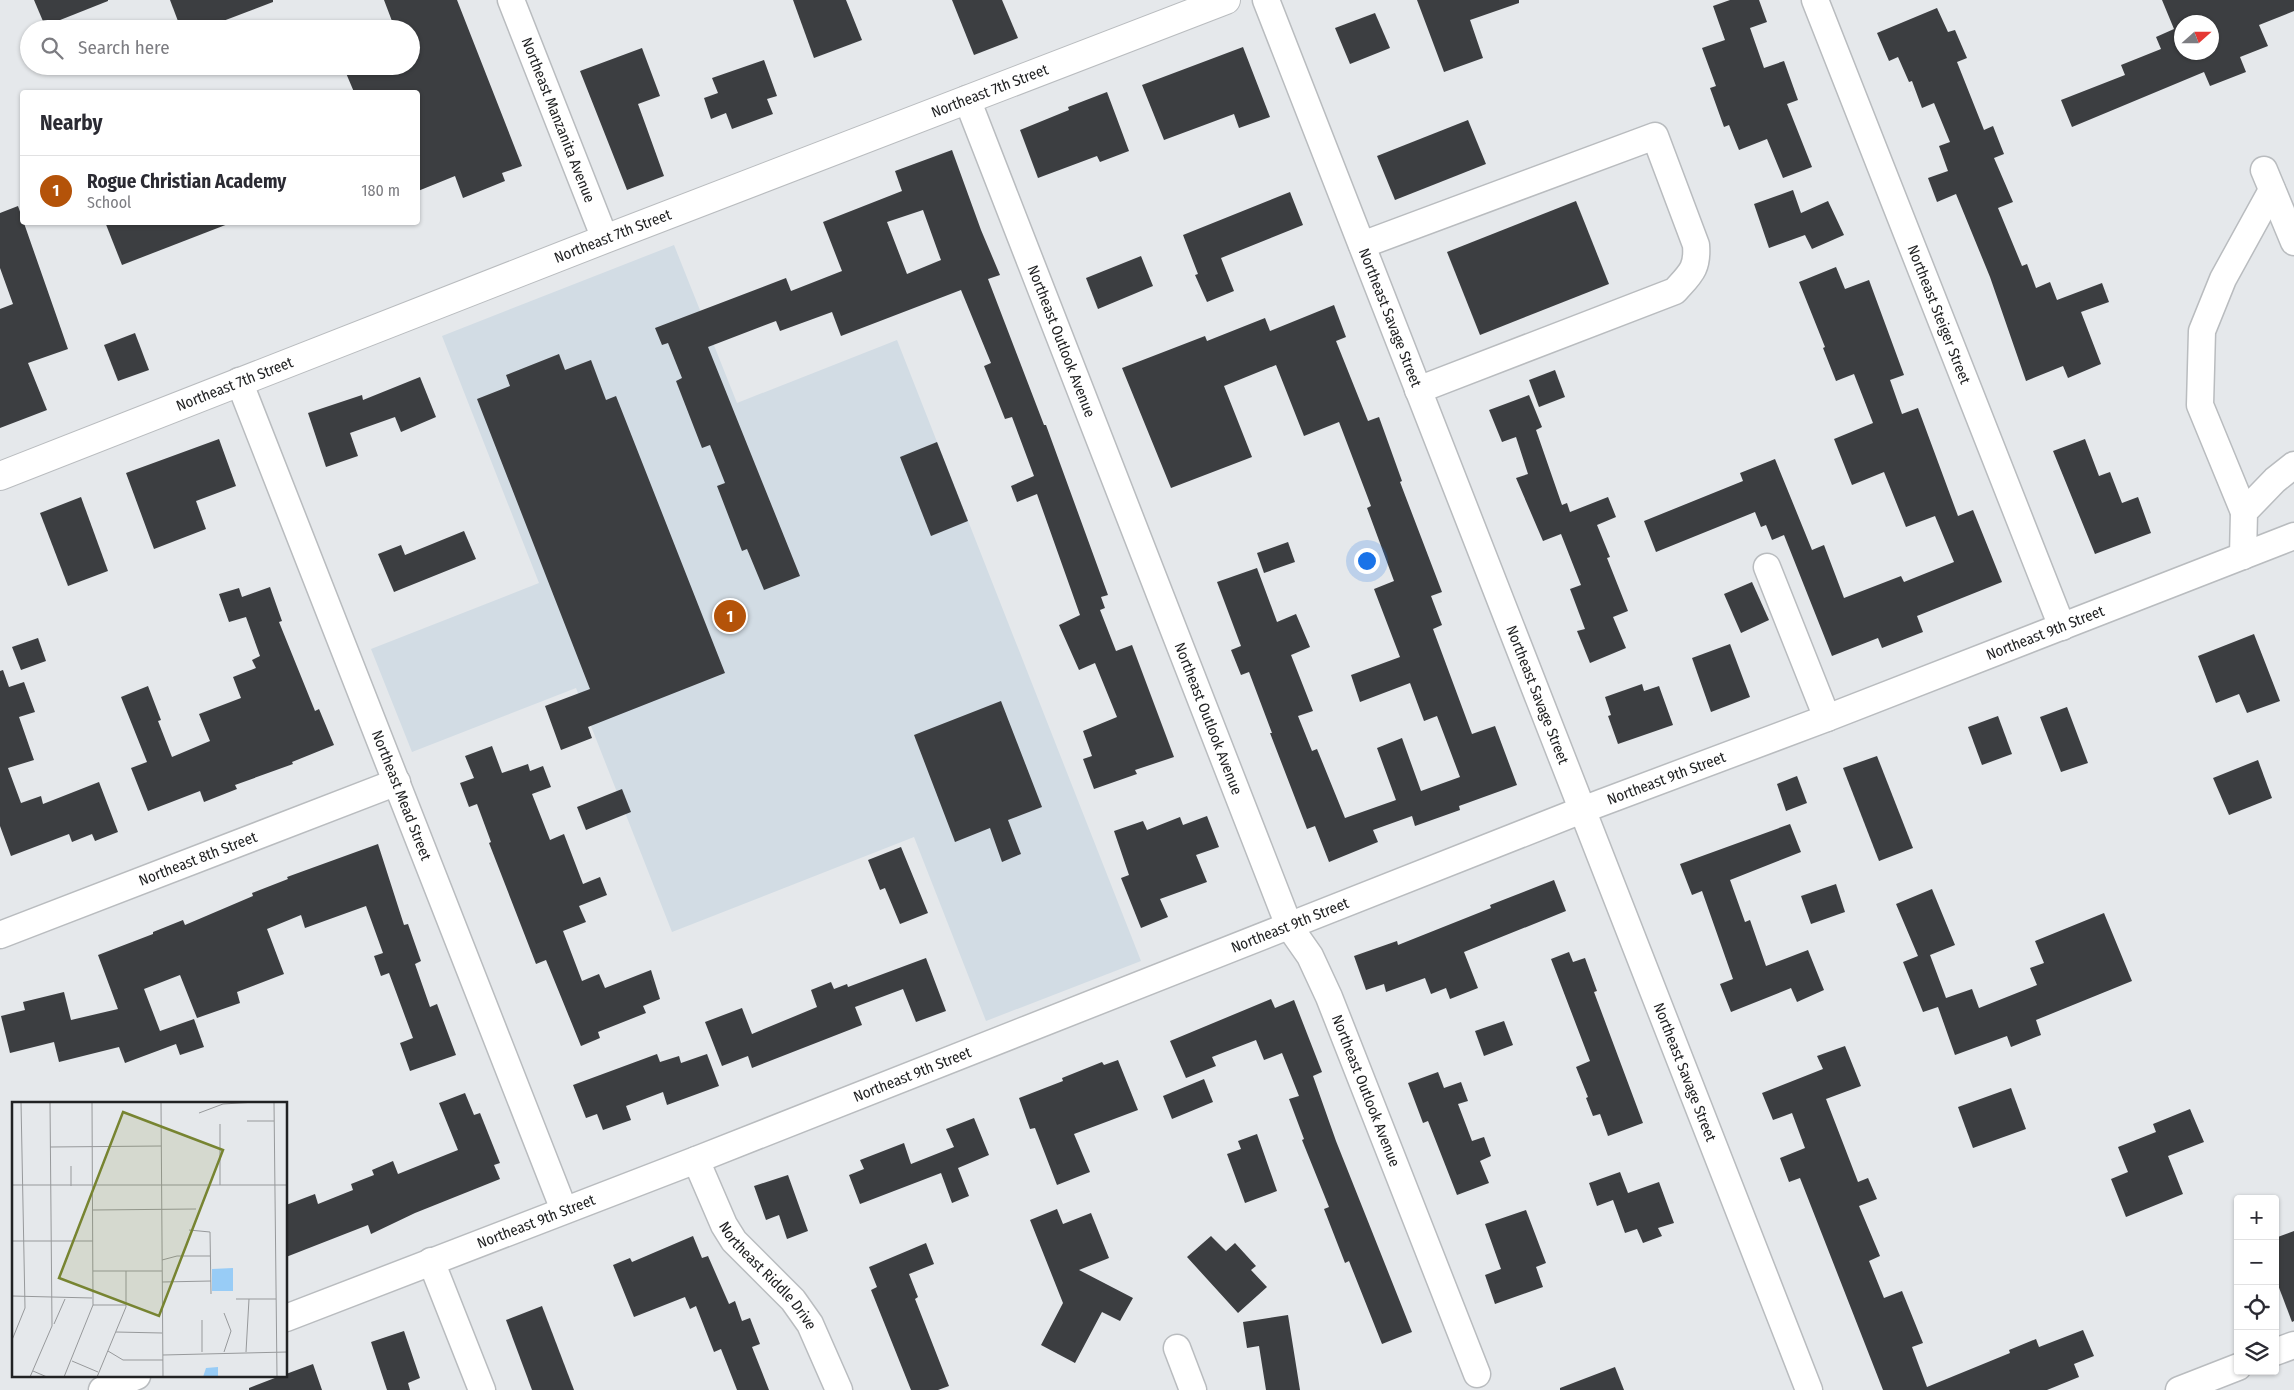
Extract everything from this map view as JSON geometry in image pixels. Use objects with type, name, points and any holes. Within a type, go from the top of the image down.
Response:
[{"type":"highway","name":"Northeast 7th Street","points":[[0,476],[239,381],[1226,0]]},
{"type":"street","name":"Northeast Manzanita Avenue","points":[[511,0],[605,239]]},
{"type":"street","name":"Northeast Savage Street","points":[[1266,0],[1809,1390]]},
{"type":"street","name":"Northeast Steiger Street","points":[[1815,0],[2062,627]]},
{"type":"street","name":"Northeast Outlook Avenue","points":[[967,99],[1289,926],[1310,956],[1329,997],[1478,1374]]},
{"type":"street","points":[[1362,245],[1655,136],[1696,245],[1697,258],[1693,270],[1675,291],[1418,390]]},
{"type":"street","points":[[2243,556],[2244,512],[2200,406],[2202,331],[2268,180],[2294,242]]},
{"type":"street","name":"Northeast Mead Street","points":[[239,381],[564,1210]]},
{"type":"street","points":[[2244,512],[2275,480],[2294,465]]},
{"type":"street","name":"Northeast 9th Street","points":[[288,1317],[696,1160],[1582,810],[1827,718],[2294,536]]},
{"type":"street","points":[[1767,567],[1827,718]]},
{"type":"street","name":"Northeast 8th Street","points":[[0,934],[396,782]]},
{"type":"street","name":"Northeast Riddle Drive","points":[[696,1160],[724,1225],[734,1241],[793,1300],[810,1324],[839,1390]]},
{"type":"street","points":[[431,1261],[482,1390]]},
{"type":"street","points":[[2279,1351],[2294,1345]]},
{"type":"street","points":[[1177,1348],[1193,1390]]},
{"type":"street","points":[[2179,1390],[2234,1369]]},
{"type":"street","points":[[102,1390],[132,1378]]},
{"type":"shaded area","points":[[674,245],[737,403],[897,340],[1141,961],[986,1021],[914,837],[672,932],[576,688],[412,752],[371,649],[539,583],[442,336]]},
{"type":"building","points":[[34,0],[108,0],[60,20],[42,20]]},
{"type":"building","points":[[170,0],[273,0],[273,2],[226,20],[178,20]]},
{"type":"building","points":[[384,0],[457,0],[522,166],[502,173],[505,181],[463,198],[455,176],[420,190],[420,90],[353,90],[347,75],[420,75],[420,20],[392,20]]},
{"type":"building","points":[[793,0],[846,0],[862,40],[814,58]]},
{"type":"building","points":[[952,0],[1002,0],[1018,38],[974,55]]},
{"type":"building","points":[[1417,0],[1519,0],[1519,3],[1470,20],[1483,58],[1444,72]]},
{"type":"building","points":[[1730,0],[1759,0],[1767,22],[1750,28],[1764,68],[1784,61],[1798,100],[1787,104],[1812,167],[1783,178],[1767,139],[1739,150],[1729,125],[1724,127],[1710,88],[1716,86],[1702,48],[1725,40],[1713,6]]},
{"type":"building","points":[[2162,0],[2294,0],[2294,11],[2259,25],[2268,46],[2240,57],[2246,72],[2210,86],[2204,72],[2072,127],[2061,100],[2125,75],[2121,65],[2161,49],[2156,37],[2174,29]]},
{"type":"building","points":[[1937,8],[1948,32],[1955,30],[1967,58],[1957,62],[1984,130],[1993,126],[2004,154],[1994,158],[2013,202],[1998,208],[2022,266],[2027,264],[2036,288],[2050,282],[2057,300],[2102,283],[2109,302],[2081,312],[2101,364],[2068,378],[2063,366],[2026,381],[1990,277],[1956,194],[1937,202],[1928,178],[1948,171],[1939,146],[1950,142],[1934,103],[1922,108],[1912,81],[1909,82],[1898,57],[1889,61],[1877,33]]},
{"type":"building","points":[[1375,13],[1390,48],[1350,64],[1335,28]]},
{"type":"building","points":[[1243,47],[1270,117],[1239,128],[1234,114],[1164,140],[1142,85]]},
{"type":"building","points":[[642,48],[660,96],[638,104],[664,176],[627,190],[580,71]]},
{"type":"building","points":[[764,60],[777,96],[767,99],[773,114],[732,129],[726,113],[711,119],[704,98],[718,93],[712,78]]},
{"type":"building","points":[[1107,92],[1129,151],[1100,162],[1097,156],[1038,178],[1020,130],[1069,110],[1068,107]]},
{"type":"building","points":[[1468,120],[1486,164],[1395,200],[1377,156]]},
{"type":"building","points":[[952,150],[981,230],[1000,275],[988,279],[1044,425],[1046,425],[1108,595],[1101,597],[1105,608],[1100,610],[1116,651],[1132,645],[1174,757],[1135,770],[1137,774],[1094,789],[1083,759],[1092,756],[1083,731],[1117,717],[1095,663],[1079,670],[1059,625],[1080,615],[1037,494],[1017,502],[1011,486],[1034,476],[1012,417],[1005,419],[984,366],[991,363],[961,290],[841,336],[832,312],[780,331],[776,321],[708,347],[800,576],[764,590],[747,549],[742,551],[717,486],[725,483],[710,445],[702,448],[676,381],[682,378],[668,343],[662,345],[655,328],[786,278],[791,291],[842,271],[823,222],[902,191],[895,171]],"holes":[[[923,210],[941,260],[907,274],[887,222]]]},
{"type":"building","points":[[1793,190],[1801,213],[1828,201],[1844,235],[1812,249],[1805,235],[1769,248],[1754,204]]},
{"type":"building","points":[[1290,192],[1303,225],[1221,258],[1234,291],[1207,302],[1195,275],[1198,274],[1183,235]]},
{"type":"building","points":[[1576,201],[1609,284],[1480,335],[1447,252]]},
{"type":"building","points":[[18,206],[20,225],[25,225],[68,349],[28,363],[47,410],[0,428],[0,309],[13,304],[0,268],[0,213]]},
{"type":"building","points":[[106,225],[225,225],[122,265]]},
{"type":"building","points":[[1141,256],[1153,286],[1098,309],[1086,278]]},
{"type":"building","points":[[1836,267],[1845,289],[1869,280],[1904,375],[1890,380],[1902,414],[1918,408],[1958,516],[1973,510],[2002,582],[1917,616],[1923,632],[1882,648],[1878,638],[1832,656],[1784,535],[1772,540],[1766,525],[1761,527],[1755,512],[1656,552],[1644,521],[1743,481],[1740,473],[1775,459],[1812,550],[1824,545],[1844,598],[1901,576],[1904,582],[1954,562],[1935,516],[1906,527],[1884,472],[1852,485],[1834,439],[1873,423],[1854,374],[1836,381],[1823,348],[1825,347],[1799,282]]},
{"type":"building","points":[[1334,305],[1346,337],[1336,341],[1368,421],[1379,417],[1402,481],[1400,482],[1442,592],[1431,596],[1442,625],[1433,629],[1472,734],[1495,726],[1517,785],[1459,806],[1460,810],[1415,826],[1412,816],[1373,830],[1378,842],[1329,862],[1315,826],[1307,829],[1249,672],[1241,675],[1231,650],[1241,646],[1217,582],[1257,568],[1277,622],[1296,614],[1310,647],[1291,655],[1313,711],[1298,716],[1312,751],[1317,749],[1345,818],[1396,800],[1377,748],[1402,738],[1421,791],[1460,777],[1437,716],[1424,721],[1410,683],[1360,702],[1351,675],[1400,657],[1374,589],[1394,581],[1367,508],[1371,506],[1339,422],[1304,436],[1276,365],[1224,386],[1252,457],[1171,488],[1122,368],[1205,336],[1207,341],[1265,318],[1270,331]]},
{"type":"building","points":[[135,333],[149,370],[118,381],[104,345]]},
{"type":"building","points":[[559,354],[565,370],[591,360],[606,400],[616,396],[725,673],[588,727],[592,738],[561,750],[545,706],[590,689],[477,399],[510,386],[506,375]]},
{"type":"building","points":[[1555,370],[1565,397],[1539,407],[1529,380]]},
{"type":"building","points":[[420,377],[436,417],[401,432],[395,417],[350,433],[358,456],[326,467],[308,413],[362,395],[363,400]]},
{"type":"building","points":[[1529,395],[1542,427],[1536,430],[1562,505],[1567,503],[1570,512],[1608,497],[1616,517],[1597,525],[1610,557],[1607,558],[1628,611],[1613,617],[1626,648],[1590,663],[1577,631],[1585,629],[1570,589],[1581,585],[1561,534],[1543,541],[1516,478],[1528,474],[1516,437],[1502,442],[1489,410]]},
{"type":"building","points":[[219,439],[236,486],[196,501],[206,529],[154,549],[126,473]]},
{"type":"building","points":[[2085,439],[2099,476],[2110,472],[2122,503],[2138,497],[2151,533],[2095,554],[2053,451]]},
{"type":"building","points":[[937,442],[968,521],[931,536],[900,457]]},
{"type":"building","points":[[81,497],[108,571],[68,586],[40,513]]},
{"type":"building","points":[[464,531],[476,559],[394,592],[378,554],[401,545],[405,555]]},
{"type":"building","points":[[1288,542],[1295,562],[1264,573],[1257,553]]},
{"type":"building","points":[[1752,582],[1769,620],[1741,633],[1724,594]]},
{"type":"building","points":[[270,587],[282,621],[279,622],[315,711],[319,709],[334,745],[292,762],[293,764],[235,785],[237,789],[204,802],[200,791],[148,811],[131,768],[147,762],[121,697],[148,686],[161,720],[158,721],[172,757],[210,741],[199,714],[241,698],[233,677],[256,668],[252,660],[260,656],[246,617],[229,622],[219,594],[239,588],[242,597]]},
{"type":"building","points":[[2254,634],[2280,701],[2247,713],[2239,694],[2216,703],[2198,656]]},
{"type":"building","points":[[38,638],[46,661],[21,670],[12,647]]},
{"type":"building","points":[[1730,644],[1750,697],[1711,712],[1692,658]]},
{"type":"building","points":[[3,670],[9,687],[24,682],[35,712],[19,717],[34,760],[8,768],[21,803],[41,796],[43,804],[99,782],[118,832],[95,841],[92,834],[72,842],[69,834],[11,856],[0,826],[0,671]]},
{"type":"building","points":[[1642,684],[1644,691],[1659,686],[1673,725],[1618,744],[1608,716],[1611,715],[1605,697]]},
{"type":"building","points":[[1001,701],[1042,807],[1008,820],[1021,854],[1002,862],[990,828],[955,842],[914,735]]},
{"type":"building","points":[[2067,707],[2088,763],[2061,772],[2040,717]]},
{"type":"building","points":[[1998,716],[2012,754],[1982,765],[1968,727]]},
{"type":"building","points":[[492,746],[502,773],[528,764],[530,771],[543,766],[551,787],[532,794],[550,840],[564,834],[583,884],[600,877],[607,895],[579,906],[586,922],[563,931],[582,981],[599,974],[605,988],[651,970],[660,999],[643,1006],[646,1013],[598,1032],[600,1038],[581,1046],[546,960],[536,964],[489,843],[491,842],[477,804],[469,807],[460,783],[474,778],[465,756]]},
{"type":"building","points":[[1877,756],[1913,848],[1879,861],[1843,768]]},
{"type":"building","points":[[2258,760],[2272,798],[2229,815],[2213,778]]},
{"type":"building","points":[[1797,776],[1807,803],[1786,811],[1777,784]]},
{"type":"building","points":[[622,789],[631,812],[586,830],[577,807]]},
{"type":"building","points":[[1207,816],[1219,847],[1196,855],[1207,882],[1160,899],[1168,917],[1141,928],[1121,878],[1129,875],[1114,831],[1143,821],[1147,830],[1180,817],[1183,825]]},
{"type":"building","points":[[1790,824],[1801,852],[1730,880],[1745,922],[1750,920],[1766,966],[1808,950],[1824,990],[1797,1002],[1791,988],[1731,1012],[1720,984],[1733,979],[1702,891],[1692,895],[1680,864]]},
{"type":"building","points":[[378,844],[404,925],[408,924],[421,961],[415,964],[430,1007],[437,1004],[456,1055],[410,1071],[400,1043],[413,1038],[389,973],[381,976],[374,956],[383,953],[366,906],[305,928],[301,915],[267,929],[284,974],[237,992],[240,1003],[197,1018],[180,975],[144,989],[160,1031],[194,1019],[204,1047],[180,1055],[176,1044],[125,1063],[119,1047],[59,1062],[54,1042],[10,1053],[1,1016],[25,1010],[23,1002],[64,992],[71,1020],[118,1009],[98,955],[153,934],[153,932],[183,920],[185,925],[253,896],[252,893],[288,879],[287,877]]},
{"type":"building","points":[[901,847],[928,913],[900,924],[885,888],[880,890],[868,860]]},
{"type":"building","points":[[1554,880],[1566,911],[1464,952],[1478,988],[1450,999],[1446,988],[1431,994],[1425,978],[1386,992],[1384,984],[1366,990],[1354,956],[1397,941],[1398,945],[1491,908],[1490,905]]},
{"type":"building","points":[[1836,884],[1845,912],[1811,924],[1801,896]]},
{"type":"building","points":[[1932,889],[1955,945],[1930,955],[1946,998],[1972,989],[1979,1008],[2037,985],[2030,968],[2044,963],[2035,941],[2104,913],[2132,981],[2036,1020],[2041,1035],[2011,1047],[2007,1036],[1955,1055],[1938,1007],[1923,1012],[1903,962],[1918,956],[1896,904]]},
{"type":"building","points":[[1569,952],[1573,962],[1585,958],[1597,991],[1594,992],[1643,1123],[1608,1136],[1600,1114],[1593,1116],[1586,1098],[1588,1097],[1576,1067],[1590,1061],[1551,959]]},
{"type":"building","points":[[926,958],[946,1011],[916,1022],[903,989],[855,1007],[862,1025],[752,1068],[748,1056],[722,1066],[705,1022],[742,1008],[752,1034],[817,1007],[811,990],[831,982],[834,989],[847,984],[848,987]]},
{"type":"building","points":[[1271,999],[1275,1008],[1294,1000],[1322,1072],[1313,1076],[1336,1141],[1412,1332],[1382,1344],[1349,1261],[1345,1263],[1324,1209],[1329,1207],[1302,1140],[1304,1139],[1289,1099],[1299,1096],[1282,1053],[1264,1060],[1256,1040],[1212,1057],[1216,1066],[1186,1078],[1170,1041]]},
{"type":"building","points":[[1504,1021],[1513,1045],[1484,1056],[1475,1031]]},
{"type":"building","points":[[1845,1046],[1861,1086],[1826,1099],[1858,1182],[1868,1178],[1877,1199],[1859,1206],[1880,1256],[1869,1261],[1884,1298],[1902,1291],[1923,1343],[1912,1347],[1927,1387],[2010,1353],[2009,1350],[2036,1339],[2039,1347],[2083,1330],[2094,1356],[2074,1364],[2079,1377],[2047,1390],[1883,1390],[1800,1178],[1789,1182],[1780,1158],[1805,1148],[1792,1113],[1773,1120],[1762,1093],[1823,1069],[1817,1056]]},
{"type":"building","points":[[657,1054],[660,1062],[679,1056],[681,1063],[707,1054],[719,1086],[667,1105],[663,1092],[626,1106],[631,1120],[603,1130],[597,1114],[586,1118],[573,1085]]},
{"type":"building","points":[[1118,1060],[1138,1110],[1074,1134],[1090,1172],[1057,1185],[1035,1128],[1030,1129],[1019,1098],[1063,1081],[1062,1078],[1102,1062],[1104,1065]]},
{"type":"building","points":[[1438,1072],[1444,1088],[1461,1082],[1468,1101],[1458,1104],[1472,1141],[1484,1137],[1491,1156],[1480,1161],[1489,1183],[1457,1195],[1428,1121],[1423,1123],[1408,1083]]},
{"type":"building","points":[[1204,1079],[1213,1102],[1172,1119],[1163,1096]]},
{"type":"building","points":[[2011,1088],[2026,1129],[1973,1148],[1958,1107]]},
{"type":"building","points":[[465,1093],[474,1115],[480,1113],[500,1163],[494,1165],[500,1179],[415,1213],[371,1234],[368,1225],[288,1256],[288,1204],[315,1194],[318,1204],[353,1190],[351,1184],[374,1175],[372,1170],[393,1161],[398,1174],[458,1150],[439,1103]]},
{"type":"building","points":[[2190,1109],[2204,1142],[2168,1156],[2183,1194],[2126,1217],[2111,1179],[2128,1172],[2118,1147],[2156,1132],[2153,1124]]},
{"type":"building","points":[[974,1118],[989,1155],[958,1168],[969,1196],[952,1203],[941,1173],[860,1204],[849,1175],[864,1169],[860,1160],[904,1143],[911,1164],[954,1147],[946,1129]]},
{"type":"building","points":[[1257,1134],[1277,1191],[1245,1203],[1227,1154],[1241,1149],[1238,1141]]},
{"type":"building","points":[[1620,1172],[1628,1193],[1659,1182],[1674,1223],[1658,1228],[1662,1236],[1643,1243],[1637,1229],[1625,1233],[1613,1200],[1597,1206],[1589,1183]]},
{"type":"building","points":[[788,1175],[808,1231],[787,1239],[779,1215],[766,1220],[754,1186]]},
{"type":"building","points":[[1057,1209],[1063,1224],[1091,1213],[1109,1258],[1079,1270],[1133,1298],[1120,1321],[1102,1312],[1075,1363],[1041,1345],[1063,1303],[1030,1220]]},
{"type":"building","points":[[1526,1210],[1546,1263],[1536,1267],[1543,1287],[1495,1304],[1485,1275],[1501,1269],[1485,1224]]},
{"type":"building","points":[[2294,1231],[2294,1321],[2292,1322],[2279,1288],[2279,1237]]},
{"type":"building","points":[[693,1236],[702,1258],[708,1256],[729,1304],[735,1301],[742,1321],[750,1318],[760,1344],[752,1347],[769,1390],[737,1390],[721,1349],[714,1352],[696,1306],[690,1309],[685,1297],[634,1317],[613,1265],[630,1258],[632,1262]]},
{"type":"building","points":[[1211,1236],[1226,1251],[1235,1243],[1256,1266],[1251,1270],[1267,1287],[1238,1313],[1187,1257]]},
{"type":"building","points":[[926,1243],[934,1264],[909,1274],[918,1297],[915,1299],[949,1386],[938,1390],[911,1390],[871,1290],[877,1287],[869,1267]]},
{"type":"building","points":[[542,1306],[574,1390],[532,1390],[506,1320]]},
{"type":"building","points":[[1288,1315],[1300,1390],[1266,1390],[1259,1346],[1247,1348],[1243,1322]]},
{"type":"building","points":[[404,1331],[420,1378],[408,1383],[410,1390],[387,1390],[371,1342]]},
{"type":"building","points":[[313,1364],[322,1390],[249,1390],[249,1388],[275,1378],[288,1378],[288,1373]]},
{"type":"building","points":[[1615,1367],[1624,1390],[1560,1390],[1560,1388]]},
{"type":"place","name":"Rogue Christian Academy","points":[[730,616]]}]
